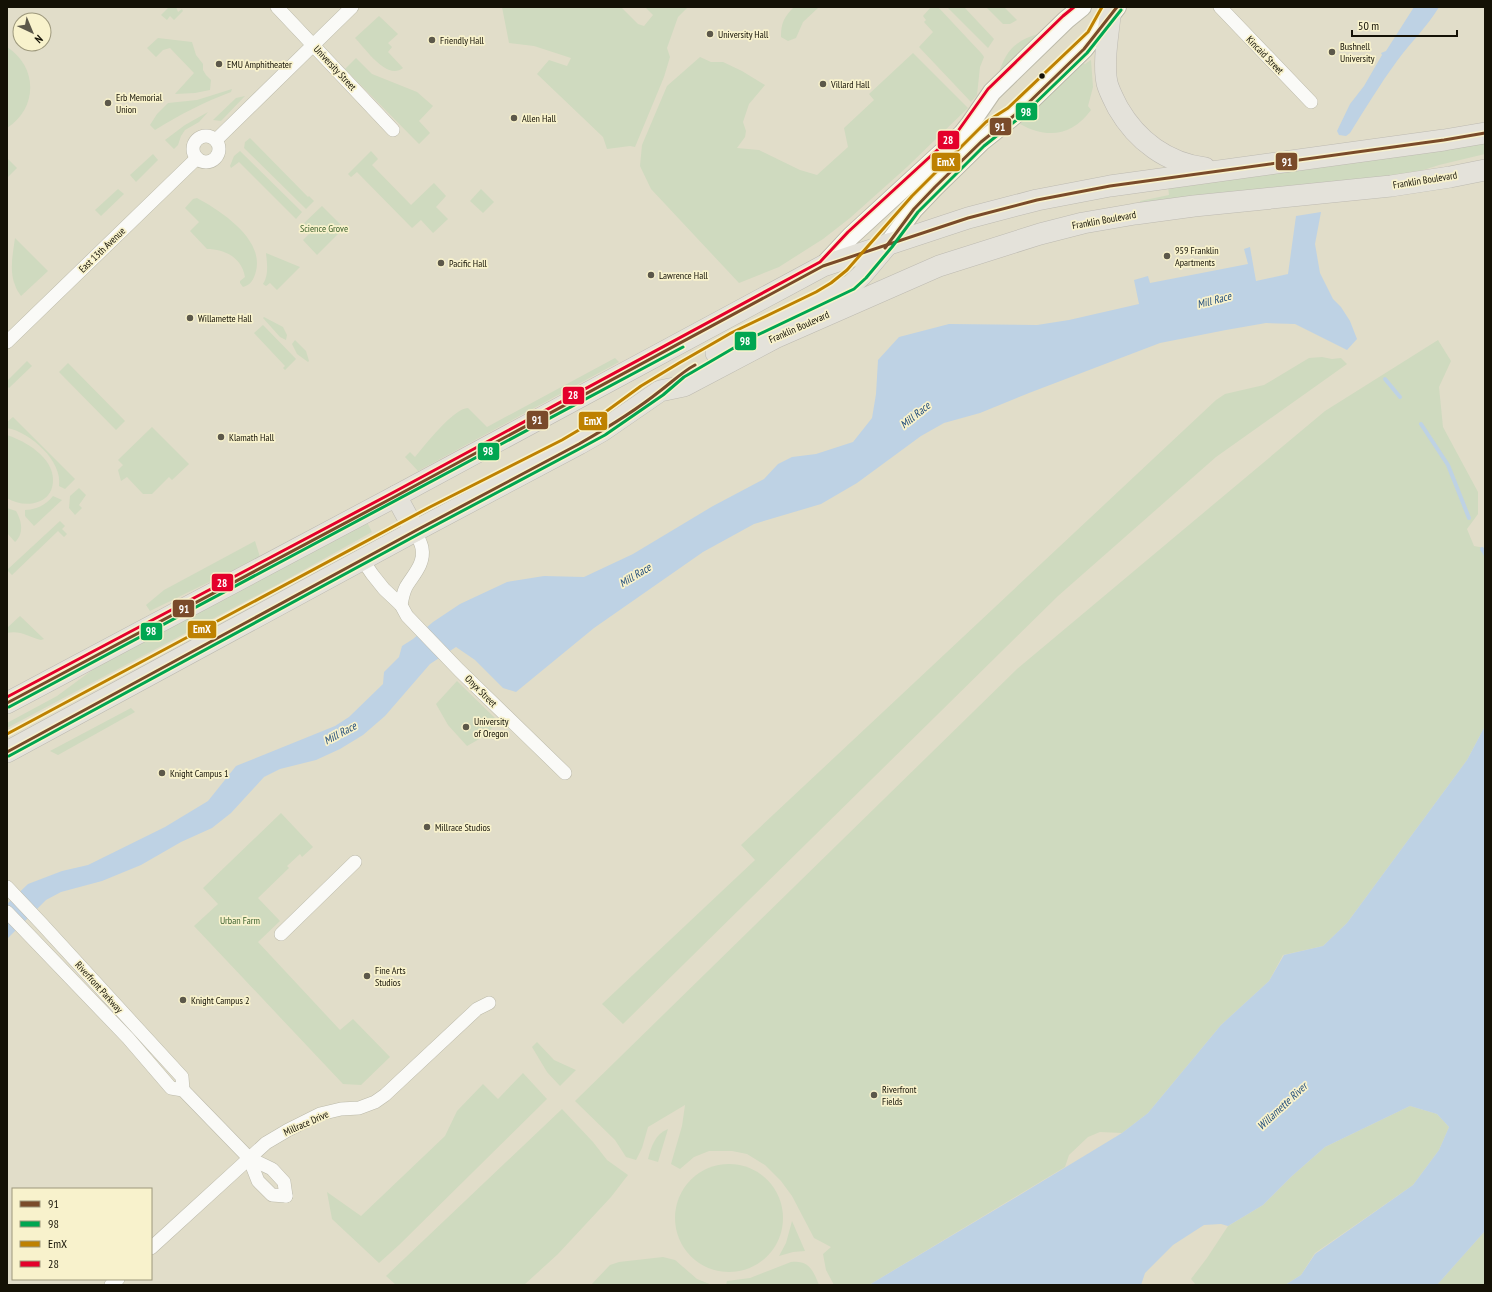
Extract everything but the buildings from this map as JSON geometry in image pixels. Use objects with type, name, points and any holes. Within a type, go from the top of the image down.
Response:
[{"type":"main road","points":[[823,266],[851,236],[962,134],[992,92],[1066,20],[1082,7]]},
{"type":"main road","points":[[1114,12],[1106,48],[1107,83],[1113,100],[1123,116],[1133,130],[1146,142],[1176,161],[1192,166],[1226,170]]},
{"type":"main road","points":[[660,391],[681,373],[747,335],[851,285],[888,244],[914,209],[935,187],[981,142],[1021,110],[1084,49],[1114,12]]},
{"type":"main road","points":[[7,703],[823,266],[968,218],[1037,200],[1110,186],[1485,133]]},
{"type":"main road","name":"Franklin Boulevard","points":[[7,752],[362,559],[580,444],[602,431],[660,391],[684,386],[775,338],[939,266],[1040,234],[1082,223],[1194,206],[1391,186],[1485,170]]},
{"type":"main road","points":[[396,496],[415,531]]},
{"type":"street","name":"University Street","points":[[277,7],[393,130]]},
{"type":"street","points":[[216,140],[352,7]]},
{"type":"street","name":"Kincaid Street","points":[[1220,7],[1311,102]]},
{"type":"street","points":[[204,136],[208,136],[216,140],[219,148],[217,156],[214,160],[205,162],[197,158],[194,151],[197,140],[204,136]]},
{"type":"street","name":"East 13th Avenue","points":[[7,342],[197,158]]},
{"type":"street","points":[[404,611],[405,588],[412,579],[422,560],[422,546],[415,531]]},
{"type":"street","name":"Onyx Street","points":[[362,559],[384,589],[448,659],[565,774]]},
{"type":"street","points":[[281,934],[355,862]]},
{"type":"street","name":"Riverfront Parkway","points":[[7,887],[182,1077],[183,1090]]},
{"type":"street","name":"Riverfront Parkway","points":[[7,912],[128,1038],[171,1088],[183,1090],[249,1158],[272,1169],[284,1182],[288,1198],[272,1195],[258,1181],[249,1158]]},
{"type":"street","name":"Millrace Drive","points":[[152,1247],[232,1176],[266,1143],[320,1114],[340,1109],[359,1108],[375,1102],[477,1009],[489,1003]]},
{"type":"green space","points":[[169,7],[176,7],[178,12],[182,9],[183,11],[174,20],[170,16],[167,20],[161,15]]},
{"type":"green space","points":[[502,7],[621,7],[638,24],[644,26],[653,15],[645,7],[688,7],[678,17],[667,48],[670,57],[664,77],[635,147],[630,146],[607,149],[603,137],[537,74],[549,60],[567,66],[571,58],[534,46],[509,43]]},
{"type":"green space","points":[[794,7],[819,7],[803,22],[796,38],[788,41],[781,37],[782,24],[785,17]]},
{"type":"green space","points":[[931,7],[938,7],[984,57],[980,67],[977,95],[971,102],[919,47],[933,32],[924,22],[926,20],[923,16]]},
{"type":"green space","points":[[947,7],[964,7],[994,39],[988,48]]},
{"type":"green space","points":[[986,7],[1004,7],[1017,20],[1010,24],[1003,24]]},
{"type":"green space","points":[[379,16],[398,34],[388,43],[392,47],[388,52],[403,68],[397,71],[383,67],[355,38]]},
{"type":"green space","points":[[1042,33],[998,76],[1004,59],[1013,47],[1019,42]]},
{"type":"green space","points":[[158,38],[192,42],[196,55],[203,64],[203,70],[211,80],[210,90],[195,93],[175,94],[194,73],[170,48],[163,50],[156,57],[147,48]]},
{"type":"green space","points":[[7,47],[17,55],[24,65],[29,76],[30,88],[29,99],[24,110],[17,120],[7,128]]},
{"type":"green space","points":[[913,53],[968,108],[907,167],[850,218],[823,239],[779,267],[739,283],[651,189],[640,166],[642,145],[667,86],[700,57],[711,62],[723,62],[742,71],[765,85],[749,104],[743,122],[746,131],[745,137],[737,148],[759,150],[800,170],[817,175],[848,147],[844,128],[874,100],[869,94]]},
{"type":"green space","points":[[356,58],[372,74],[417,92],[433,106],[419,121],[430,133],[419,144],[345,69]]},
{"type":"green space","points":[[1091,60],[1093,87],[1088,106],[1091,110],[1084,119],[1067,130],[1049,133],[1030,129],[1020,124],[1083,63],[1085,64]]},
{"type":"green space","points":[[232,89],[231,92],[192,109],[155,130],[150,125],[157,114],[168,103],[197,100]]},
{"type":"green space","points":[[245,96],[221,121],[213,120],[236,98]]},
{"type":"green space","points":[[208,112],[199,122],[185,130],[178,145],[174,149],[165,140],[185,125]]},
{"type":"green space","points":[[250,138],[308,197],[309,196],[314,201],[306,209],[244,148],[245,142]]},
{"type":"green space","points":[[1485,142],[1485,154],[1439,165],[1411,174],[1140,203],[1140,201],[1169,195],[1168,186]]},
{"type":"green space","points":[[240,151],[302,212],[296,219],[239,162],[231,168],[230,166],[234,156]]},
{"type":"green space","points":[[371,151],[378,159],[372,165],[411,205],[434,183],[446,196],[436,207],[448,219],[433,233],[421,220],[412,228],[357,172],[351,177],[348,174]]},
{"type":"green space","points":[[153,154],[158,160],[136,182],[130,175]]},
{"type":"green space","points":[[7,158],[17,168],[7,178]]},
{"type":"green space","points":[[118,189],[124,194],[101,216],[95,210]]},
{"type":"green space","points":[[481,189],[494,202],[483,213],[470,201]]},
{"type":"green space","points":[[197,198],[228,218],[247,237],[254,248],[257,259],[256,271],[253,279],[248,285],[243,287],[240,283],[240,281],[245,277],[243,270],[232,256],[214,249],[207,249],[190,231],[199,222],[185,208],[193,199]]},
{"type":"green space","name":"Science Grove","points":[[322,206],[344,228],[317,255],[303,240],[310,233],[302,225]]},
{"type":"green space","points":[[15,238],[48,271],[21,296],[15,286],[12,274]]},
{"type":"green space","points":[[266,253],[300,267],[277,290],[270,283],[266,286],[263,284],[267,273]]},
{"type":"green space","points":[[264,317],[283,327],[287,335],[286,340],[280,337],[263,318]]},
{"type":"green space","points":[[263,325],[296,359],[285,370],[283,368],[285,366],[254,333]]},
{"type":"green space","points":[[295,340],[306,351],[308,362],[297,354],[292,344]]},
{"type":"green space","points":[[1438,340],[1451,361],[1439,387],[1443,427],[1478,492],[1478,514],[1467,529],[1474,546],[1485,548],[1485,726],[1467,760],[1347,923],[1323,946],[1283,955],[1269,981],[1221,1025],[1148,1113],[1122,1133],[1100,1132],[1088,1137],[1069,1155],[1065,1167],[869,1285],[834,1285],[826,1270],[823,1254],[831,1247],[814,1238],[792,1196],[781,1181],[765,1165],[747,1154],[732,1151],[709,1151],[694,1157],[680,1169],[671,1164],[682,1126],[685,1105],[648,1127],[642,1148],[636,1160],[626,1157],[615,1140],[575,1101],[1017,669],[1325,411]]},
{"type":"green space","points":[[1322,357],[1332,359],[1341,358],[1347,364],[1216,457],[1058,596],[623,1024],[602,1004],[755,860],[741,845],[1216,400],[1225,394],[1264,385],[1309,358]]},
{"type":"green space","points":[[615,358],[619,362],[418,471],[405,457],[410,452],[415,457],[432,436],[448,420],[462,410],[468,408],[487,427]]},
{"type":"green space","points":[[27,361],[32,366],[9,388],[7,386],[7,381]]},
{"type":"green space","points":[[68,363],[125,421],[116,430],[59,372]]},
{"type":"green space","points":[[13,417],[75,479],[65,489],[59,486],[59,476],[56,467],[43,449],[25,435],[7,428],[7,422]]},
{"type":"green space","points":[[152,427],[189,464],[172,480],[169,477],[152,494],[143,494],[127,477],[121,481],[118,470],[123,465],[118,460]]},
{"type":"green space","points":[[7,435],[22,441],[37,451],[48,464],[52,472],[52,488],[43,500],[29,504],[7,498]]},
{"type":"green space","points":[[79,488],[86,495],[79,505],[82,508],[75,515],[69,508],[70,496]]},
{"type":"green space","points":[[53,496],[62,500],[34,526],[25,516],[25,510],[40,506]]},
{"type":"green space","points":[[7,508],[16,511],[21,523],[20,535],[15,542],[7,533]]},
{"type":"green space","points":[[60,521],[65,526],[62,529],[67,534],[64,537],[58,531],[12,575],[7,570]]},
{"type":"green space","points":[[367,522],[372,532],[284,581],[7,728],[7,723],[57,696],[95,668]]},
{"type":"green space","points":[[255,541],[260,557],[150,611],[146,605],[164,590]]},
{"type":"green space","points":[[20,616],[44,639],[41,640],[16,632],[7,633],[7,628]]},
{"type":"green space","points":[[457,681],[497,720],[488,734],[467,746],[448,725],[436,704]]},
{"type":"green space","points":[[131,708],[135,712],[58,755],[50,751]]},
{"type":"green space","name":"Urban Farm","points":[[281,813],[313,847],[302,857],[300,854],[287,866],[289,868],[258,898],[280,921],[258,942],[340,1030],[353,1019],[390,1057],[361,1085],[343,1084],[194,926],[218,904],[203,888]]},
{"type":"green space","points":[[537,1042],[554,1060],[576,1070],[560,1086],[547,1072],[532,1047]]},
{"type":"green space","points":[[523,1073],[547,1099],[379,1263],[332,1219],[327,1192],[361,1216],[445,1136],[457,1111],[483,1084],[498,1099]]},
{"type":"green space","points":[[1410,1106],[1437,1114],[1449,1127],[1439,1150],[1413,1185],[1315,1253],[1301,1275],[1285,1285],[1196,1285],[1191,1279],[1228,1226],[1263,1205],[1292,1176],[1325,1147]]},
{"type":"green space","points":[[562,1109],[593,1142],[607,1160],[628,1175],[611,1197],[558,1254],[524,1285],[396,1285],[386,1276]]},
{"type":"green space","points":[[668,1129],[658,1162],[648,1159],[652,1146],[657,1138]]},
{"type":"green space","points":[[729,1164],[750,1168],[767,1180],[779,1197],[783,1218],[779,1239],[767,1256],[750,1268],[729,1272],[708,1268],[691,1256],[679,1239],[675,1218],[679,1197],[691,1180],[708,1168]]},
{"type":"green space","points":[[792,1221],[805,1251],[793,1252],[779,1256],[786,1243]]},
{"type":"green space","points":[[1485,1231],[1485,1285],[1437,1285],[1484,1232]]},
{"type":"green space","points":[[663,1257],[675,1260],[697,1279],[712,1285],[591,1285],[610,1265],[619,1262]]},
{"type":"green space","points":[[791,1262],[806,1264],[810,1267],[819,1285],[726,1285],[727,1281],[750,1278]]},
{"type":"water","points":[[1414,7],[1439,7],[1402,54],[1350,133],[1346,136],[1339,135],[1337,131],[1350,104],[1364,86],[1382,55],[1381,53],[1386,51]]},
{"type":"water","points":[[1321,212],[1315,244],[1320,273],[1333,299],[1341,307],[1350,321],[1357,339],[1347,350],[1295,324],[1266,323],[1226,330],[1160,343],[980,413],[944,423],[921,436],[857,483],[821,504],[754,524],[703,552],[594,628],[516,692],[503,688],[475,660],[456,647],[430,664],[385,716],[363,735],[340,749],[316,760],[280,769],[264,777],[231,813],[212,828],[181,842],[141,865],[102,881],[61,892],[46,900],[7,939],[7,904],[28,884],[62,871],[88,865],[165,827],[208,801],[236,766],[335,726],[349,717],[383,684],[384,672],[399,657],[402,646],[433,622],[460,604],[507,582],[544,576],[584,577],[633,554],[713,506],[764,479],[778,464],[792,457],[816,454],[853,442],[872,418],[876,394],[878,360],[899,337],[949,324],[1037,325],[1069,320],[1139,304],[1134,280],[1148,276],[1150,283],[1248,264],[1244,249],[1250,247],[1256,281],[1288,274],[1296,216]]},
{"type":"water","name":"Willamette River","points":[[1485,726],[1485,1231],[1437,1285],[1285,1285],[1301,1275],[1315,1254],[1413,1185],[1439,1150],[1449,1127],[1437,1114],[1410,1106],[1325,1147],[1292,1176],[1263,1205],[1228,1226],[1221,1224],[1204,1225],[1173,1245],[1145,1273],[1141,1285],[869,1285],[1122,1133],[1148,1113],[1221,1025],[1269,981],[1284,955],[1323,946],[1347,923],[1467,760]]},
{"type":"waterway","name":"Mill Race","points":[[1385,379],[1400,397]]},
{"type":"waterway","name":"Mill Race","points":[[1421,424],[1448,465],[1469,518]]},
{"type":"waterway","name":"Mill Race","points":[[1482,549],[1485,554]]},
{"type":"transit line","name":"28","points":[[7,697],[394,492],[820,262],[848,232],[958,131],[988,89],[1074,7]]},
{"type":"transit line","name":"EmX","points":[[7,734],[430,507],[562,440],[589,424],[641,386],[679,363],[731,333],[816,292],[831,283],[847,270],[912,196],[986,122],[1008,108],[1088,32],[1102,7]]},
{"type":"transit line","name":"91","points":[[885,248],[914,209],[935,187],[981,142],[1021,110],[1084,49],[1117,7]]},
{"type":"transit line","name":"98","points":[[9,756],[605,435],[663,395],[684,377],[749,339],[854,289],[866,278],[892,247],[918,212],[984,146],[1024,114],[1087,53],[1121,10]]},
{"type":"transit line","name":"91","points":[[7,703],[823,266],[968,218],[1037,200],[1110,186],[1485,133]]},
{"type":"transit line","name":"98","points":[[9,707],[683,347]]},
{"type":"transit line","name":"91","points":[[7,752],[579,444],[631,412],[695,365]]},
{"type":"place","name":"University Hall","points":[[710,34]]},
{"type":"place","name":"Friendly Hall","points":[[432,40]]},
{"type":"place","name":"Bushnell University","points":[[1332,52]]},
{"type":"place","name":"EMU Amphitheater","points":[[219,64]]},
{"type":"place","name":"Villard Hall","points":[[823,84]]},
{"type":"place","name":"Erb Memorial Union","points":[[108,103]]},
{"type":"place","name":"Allen Hall","points":[[514,118]]},
{"type":"place","name":"959 Franklin Apartments","points":[[1167,256]]},
{"type":"place","name":"Pacific Hall","points":[[441,263]]},
{"type":"place","name":"Lawrence Hall","points":[[651,275]]},
{"type":"place","name":"Willamette Hall","points":[[190,318]]},
{"type":"place","name":"Klamath Hall","points":[[221,437]]},
{"type":"place","name":"University of Oregon","points":[[466,727]]},
{"type":"place","name":"Knight Campus 1","points":[[162,773]]},
{"type":"place","name":"Millrace Studios","points":[[427,827]]},
{"type":"place","name":"Fine Arts Studios","points":[[367,976]]},
{"type":"place","name":"Knight Campus 2","points":[[183,1000]]},
{"type":"place","name":"Riverfront Fields","points":[[874,1095]]}]
